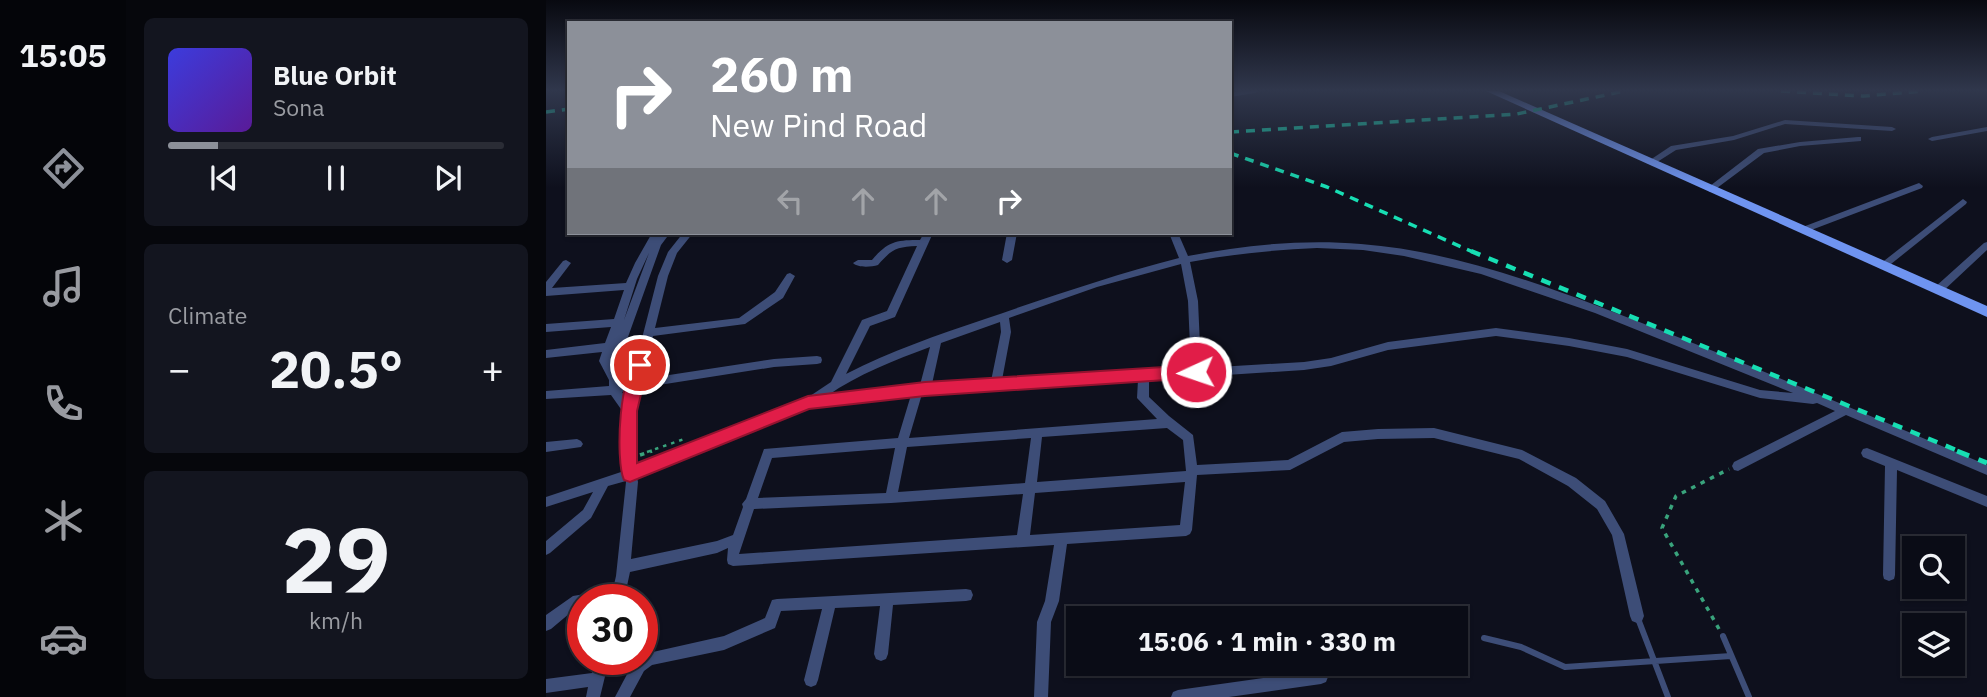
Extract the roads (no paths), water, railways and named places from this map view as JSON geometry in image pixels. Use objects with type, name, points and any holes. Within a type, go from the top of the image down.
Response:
[{"type":"main road","points":[[1564,124],[1987,312]]},
{"type":"street","points":[[1651,162],[1674,148],[1734,138],[1780,124]]},
{"type":"street","points":[[1808,124],[1892,129]]},
{"type":"street","points":[[1932,139],[1987,129]]},
{"type":"street","points":[[1710,189],[1761,151],[1800,144],[1858,139]]},
{"type":"street","points":[[1802,230],[1919,186]]},
{"type":"street","points":[[1883,266],[1963,202]]},
{"type":"street","points":[[629,411],[604,361],[620,322],[639,259],[655,235]]},
{"type":"street","points":[[614,385],[614,362],[657,244],[664,235]]},
{"type":"street","points":[[620,584],[632,482],[627,459],[629,411],[663,276],[673,252],[686,235]]},
{"type":"street","points":[[1007,260],[1012,235]]},
{"type":"street","points":[[1175,235],[1187,260],[1195,315],[1196,372]]},
{"type":"street","points":[[858,264],[875,263],[892,244],[925,238]]},
{"type":"street","points":[[836,383],[866,323],[891,314],[925,238]]},
{"type":"street","points":[[1938,290],[1987,245]]},
{"type":"street","points":[[546,502],[630,474],[808,403],[836,383],[936,342],[1104,281],[1242,249],[1304,246],[1360,247],[1433,258],[1495,272],[1827,401],[1987,470]]},
{"type":"street","points":[[546,291],[566,263]]},
{"type":"street","points":[[546,278],[558,275]]},
{"type":"street","points":[[648,333],[741,321],[779,295],[790,276]]},
{"type":"street","points":[[546,291],[629,286]]},
{"type":"street","points":[[996,384],[1006,332],[1004,316]]},
{"type":"street","points":[[546,328],[620,322]]},
{"type":"street","points":[[808,403],[921,389],[1304,366],[1331,362],[1388,346],[1496,332],[1627,353],[1760,394],[1827,401]]},
{"type":"street","points":[[891,498],[902,443],[936,342]]},
{"type":"street","points":[[546,354],[608,348]]},
{"type":"street","points":[[546,395],[774,363],[817,360]]},
{"type":"street","points":[[1144,375],[1143,398],[1167,423],[1189,438],[1192,473],[1185,530],[733,560],[748,504],[768,453],[1167,423]]},
{"type":"street","points":[[1738,466],[1846,410]]},
{"type":"street","points":[[748,504],[891,498],[1030,488],[1290,465],[1342,437],[1434,433],[1522,455],[1572,482],[1601,505],[1618,534],[1637,616]]},
{"type":"street","points":[[1023,541],[1037,434]]},
{"type":"street","points":[[546,447],[577,444]]},
{"type":"street","points":[[1867,453],[1987,502]]},
{"type":"street","points":[[1888,575],[1891,462]]},
{"type":"street","points":[[546,549],[587,514],[604,482]]},
{"type":"street","points":[[623,567],[717,547],[737,539]]},
{"type":"street","points":[[1041,697],[1044,622],[1052,601],[1061,539]]},
{"type":"street","points":[[622,697],[639,666],[649,659],[724,643],[770,623],[777,605],[966,595]]},
{"type":"street","points":[[881,654],[887,599]]},
{"type":"street","points":[[811,680],[830,602]]},
{"type":"street","points":[[546,624],[567,607]]},
{"type":"street","points":[[593,697],[598,675]]},
{"type":"street","points":[[1178,697],[1321,677]]},
{"type":"street","points":[[546,687],[597,679]]},
{"type":"lane","points":[[1637,616],[1668,697]]},
{"type":"lane","points":[[1723,636],[1749,697]]},
{"type":"lane","points":[[1484,638],[1521,647],[1565,667],[1731,656]]},
{"type":"railway","points":[[1232,132],[1365,124]]},
{"type":"railway","points":[[1232,154],[1327,187],[1475,253]]},
{"type":"railway","points":[[1471,251],[1961,452]]},
{"type":"railway","points":[[1957,451],[1987,463]]}]
